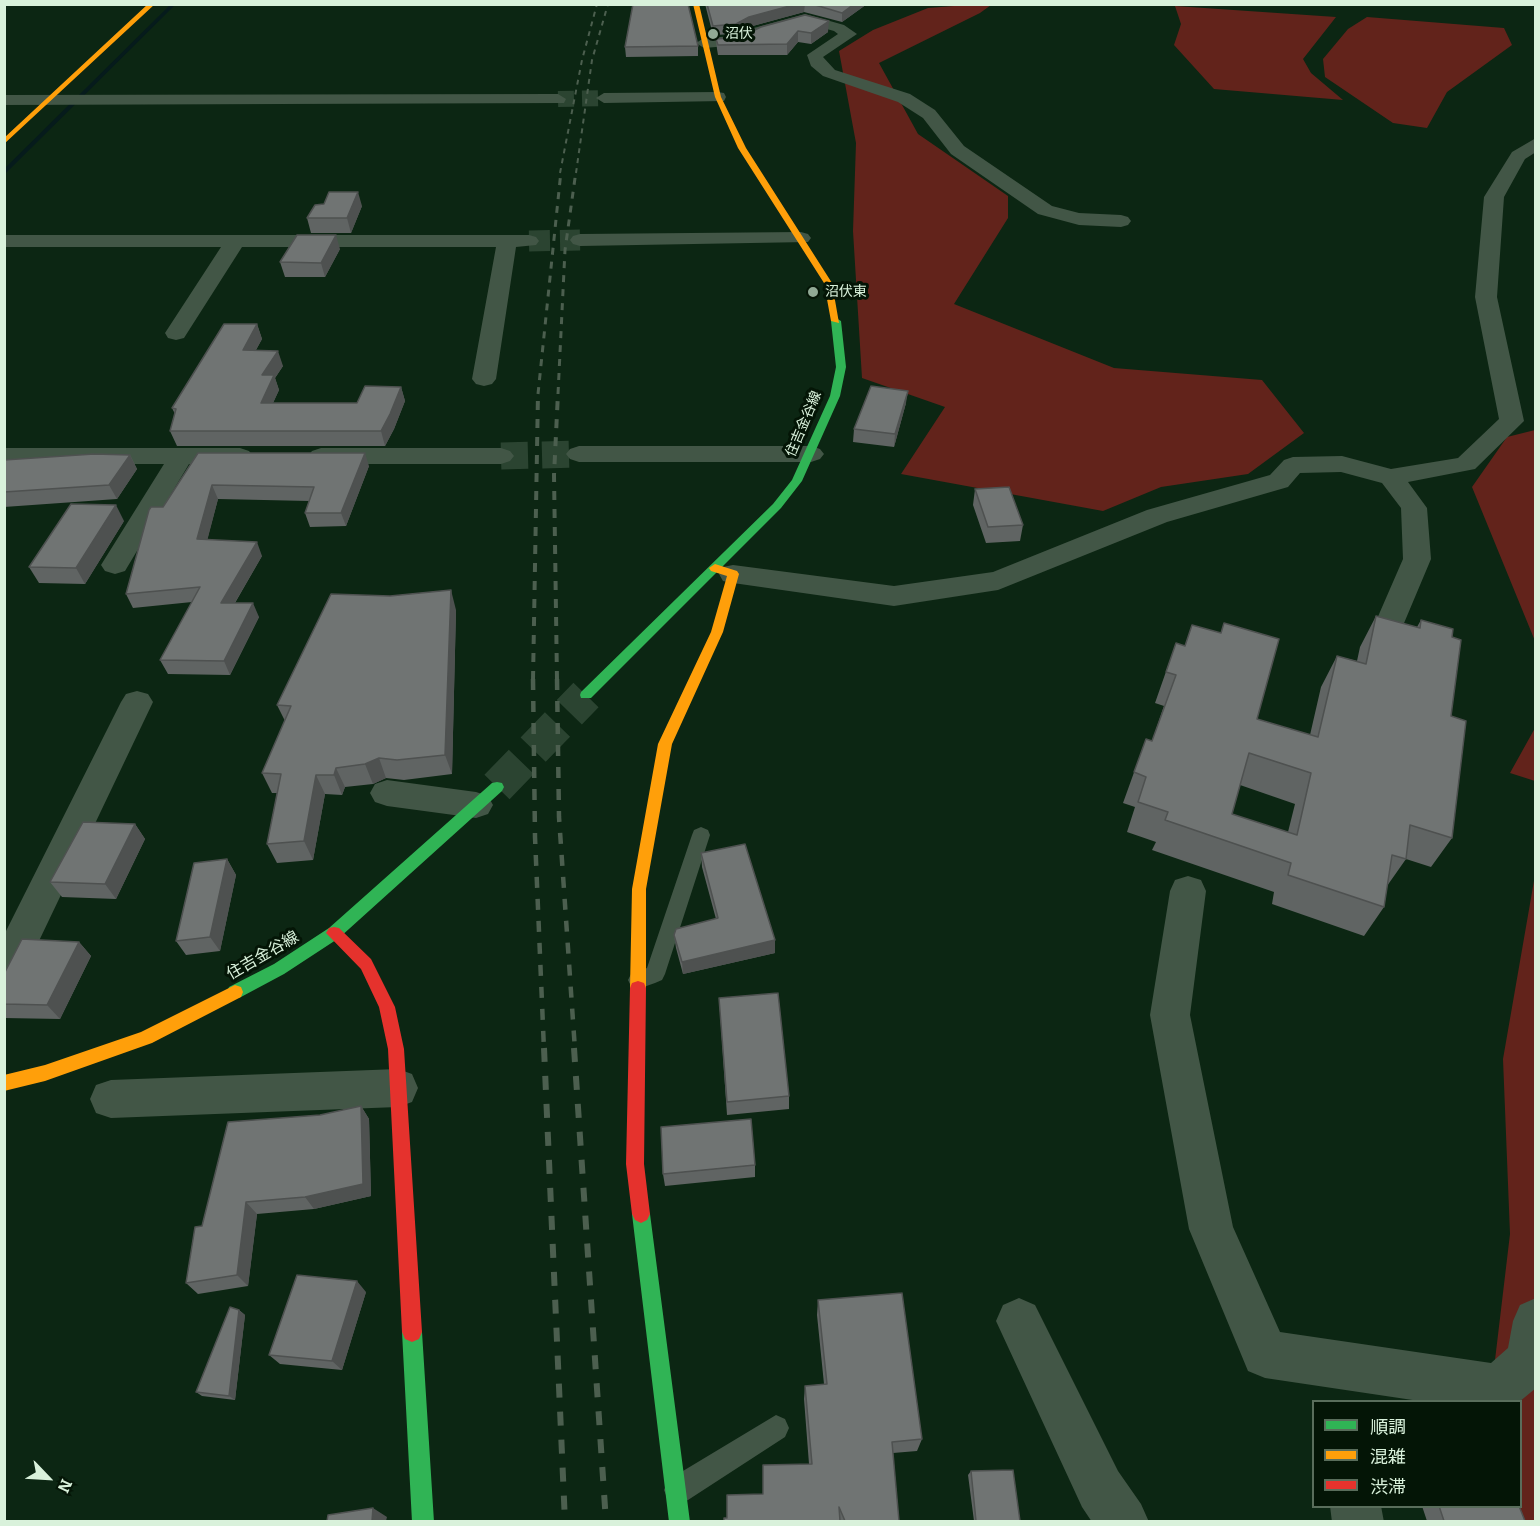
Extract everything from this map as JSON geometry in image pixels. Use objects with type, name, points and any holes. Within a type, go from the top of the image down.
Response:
[{"type":"main road","points":[[4,142],[152,4]]},
{"type":"main road","name":"住吉金谷線","points":[[586,695],[724,571],[797,481],[835,396],[841,367],[838,328],[828,283],[742,148],[718,97],[696,4]]},
{"type":"main road","points":[[680,1521],[635,1164],[639,889],[665,744],[717,632],[724,571]]},
{"type":"main road","name":"住吉金谷線","points":[[4,1083],[45,1073],[146,1038],[279,969],[334,933],[486,796]]},
{"type":"main road","points":[[334,933],[366,964],[387,1007],[396,1048],[423,1521]]},
{"type":"street","points":[[789,9],[805,18],[839,28],[849,34],[815,55],[817,63],[829,74],[904,98],[929,114],[944,130],[957,150],[1045,210],[1079,219],[1121,221]]},
{"type":"street","points":[[704,43],[740,40],[755,32],[805,18]]},
{"type":"street","points":[[604,98],[718,97]]},
{"type":"street","points":[[4,100],[558,99]]},
{"type":"street","points":[[724,571],[894,596],[998,581],[1157,516],[1279,481],[1293,465],[1342,464],[1391,477],[1466,464],[1512,421],[1486,297],[1494,197],[1518,156],[1536,143]]},
{"type":"street","points":[[579,240],[801,238]]},
{"type":"street","points":[[176,333],[236,240]]},
{"type":"street","points":[[4,241],[529,241]]},
{"type":"street","points":[[484,379],[507,241]]},
{"type":"street","points":[[579,454],[811,454]]},
{"type":"street","points":[[4,456],[501,456]]},
{"type":"street","points":[[115,565],[181,456]]},
{"type":"street","points":[[1388,628],[1417,559],[1414,508],[1391,477]]},
{"type":"street","points":[[4,975],[137,702]]},
{"type":"street","points":[[387,793],[486,796]]},
{"type":"street","points":[[1188,891],[1170,1015],[1211,1229],[1265,1353],[1494,1395],[1530,1360],[1536,1321]]},
{"type":"street","points":[[111,1099],[398,1088]]},
{"type":"street","points":[[1019,1321],[1100,1489],[1123,1521]]},
{"type":"lane","points":[[638,980],[655,974],[701,835]]},
{"type":"lane","points":[[676,1492],[776,1428]]},
{"type":"shaded area","points":[[991,5],[980,13],[879,63],[918,134],[1008,196],[1008,218],[954,304],[1114,368],[1262,380],[1304,433],[1248,474],[1161,487],[1103,511],[901,474],[945,407],[862,378],[853,231],[856,143],[839,51],[873,30],[928,8]]},
{"type":"shaded area","points":[[1175,6],[1336,17],[1303,59],[1311,73],[1343,100],[1214,89],[1174,45],[1181,24]]},
{"type":"shaded area","points":[[1367,17],[1504,28],[1512,45],[1447,92],[1427,128],[1393,123],[1325,77],[1323,59],[1348,29]]},
{"type":"shaded area","points":[[1535,430],[1535,641],[1472,487],[1507,437]]},
{"type":"shaded area","points":[[1535,728],[1536,781],[1510,773]]},
{"type":"shaded area","points":[[1535,875],[1535,1521],[1522,1521],[1516,1508],[1522,1508],[1522,1400],[1490,1400],[1510,1234],[1503,1059]]},
{"type":"building","points":[[633,4],[688,4],[698,46],[625,47]]},
{"type":"building","points":[[707,4],[797,4],[749,17],[736,24],[713,26]]},
{"type":"building","points":[[812,4],[854,4],[842,13]]},
{"type":"building","points":[[805,15],[829,21],[811,33],[798,31],[787,44],[718,45],[716,39],[740,37],[761,27]]},
{"type":"building","points":[[329,192],[358,192],[347,218],[307,218],[315,205],[324,204]]},
{"type":"building","points":[[297,235],[336,235],[321,263],[280,262]]},
{"type":"building","points":[[224,324],[257,324],[243,350],[278,351],[262,375],[274,375],[261,403],[357,403],[365,386],[401,387],[381,431],[170,431],[176,409],[172,408]]},
{"type":"building","points":[[871,386],[908,391],[895,434],[854,429]]},
{"type":"building","points":[[198,453],[365,453],[341,513],[305,513],[314,487],[212,485],[197,539],[257,542],[221,603],[253,603],[224,661],[160,660],[200,587],[126,594],[149,510],[151,507],[163,507]]},
{"type":"building","points":[[94,454],[130,455],[109,485],[4,492],[4,460]]},
{"type":"building","points":[[1009,487],[1023,525],[988,527],[975,489]]},
{"type":"building","points":[[71,504],[116,505],[76,568],[29,567]]},
{"type":"building","points":[[451,590],[445,755],[397,760],[379,758],[365,764],[336,768],[334,775],[316,775],[304,841],[267,844],[281,774],[262,773],[291,706],[277,705],[331,594],[390,596]]},
{"type":"building","points":[[1376,616],[1420,628],[1421,620],[1453,629],[1452,637],[1461,640],[1451,716],[1466,721],[1452,838],[1410,825],[1406,859],[1392,855],[1384,907],[1288,875],[1291,863],[1165,820],[1168,812],[1138,802],[1146,777],[1134,772],[1146,739],[1152,741],[1176,675],[1166,672],[1176,643],[1185,646],[1192,625],[1221,633],[1224,623],[1279,639],[1257,719],[1318,737],[1337,656],[1366,664]],"holes":[[[1249,753],[1311,773],[1297,835],[1232,814]]]},
{"type":"building","points":[[83,822],[135,824],[105,884],[50,882]]},
{"type":"building","points":[[745,844],[775,940],[682,962],[674,935],[676,929],[718,918],[701,853]]},
{"type":"building","points":[[227,859],[210,937],[176,941],[194,863]]},
{"type":"building","points":[[22,939],[79,942],[47,1005],[4,1004],[4,974]]},
{"type":"building","points":[[778,993],[789,1096],[727,1102],[719,998]]},
{"type":"building","points":[[361,1106],[363,1184],[305,1197],[246,1202],[237,1275],[186,1283],[195,1227],[202,1226],[228,1122],[320,1115]]},
{"type":"building","points":[[751,1119],[755,1165],[663,1174],[661,1127]]},
{"type":"building","points":[[297,1275],[357,1281],[332,1361],[269,1355]]},
{"type":"building","points":[[902,1293],[922,1439],[892,1442],[899,1521],[845,1521],[839,1507],[840,1521],[724,1521],[724,1518],[727,1518],[727,1495],[763,1494],[763,1465],[812,1464],[805,1386],[827,1384],[818,1300]]},
{"type":"building","points":[[230,1307],[239,1310],[229,1396],[196,1392]]},
{"type":"building","points":[[1013,1470],[1020,1521],[976,1521],[971,1471]]},
{"type":"building","points":[[373,1508],[372,1521],[327,1521],[328,1515]]},
{"type":"building","points":[[1440,1508],[1520,1508],[1525,1521],[1444,1521]]},
{"type":"waterway","points":[[4,173],[174,4]]},
{"type":"tunnel","points":[[558,99],[604,98]]},
{"type":"tunnel","points":[[529,241],[580,240]]},
{"type":"tunnel","points":[[501,456],[579,454]]},
{"type":"tunnel","points":[[497,787],[586,695]]},
{"type":"railway","points":[[560,173],[582,60],[597,4]]},
{"type":"railway","points":[[576,173],[592,60],[608,4]]},
{"type":"railway","points":[[538,394],[561,171]]},
{"type":"railway","points":[[558,394],[565,250],[576,171]]},
{"type":"railway","points":[[533,680],[538,393]]},
{"type":"railway","points":[[557,680],[554,475],[558,393]]},
{"type":"railway","points":[[557,679],[559,817],[575,1050]]},
{"type":"railway","points":[[533,680],[535,837],[544,1050]]},
{"type":"railway","points":[[544,1048],[565,1522]]},
{"type":"railway","points":[[574,1048],[606,1522]]},
{"type":"traffic: fast","points":[[586,695],[777,506],[797,481],[835,396],[841,367],[836,321]]},
{"type":"traffic: fast","points":[[235,992],[279,969],[334,933],[497,787]]},
{"type":"traffic: fast","points":[[641,1214],[680,1522]]},
{"type":"traffic: fast","points":[[412,1332],[423,1522]]},
{"type":"traffic: slow","points":[[4,142],[152,4]]},
{"type":"traffic: slow","points":[[696,4],[718,97],[742,148],[828,283],[836,321]]},
{"type":"traffic: slow","points":[[638,988],[639,889],[665,744],[717,632],[733,574],[715,568]]},
{"type":"traffic: slow","points":[[4,1083],[45,1073],[146,1038],[235,992]]},
{"type":"traffic: jam","points":[[334,933],[366,964],[387,1007],[396,1049],[412,1332]]},
{"type":"traffic: jam","points":[[638,988],[635,1164],[641,1214]]},
{"type":"place","name":"沼伏","points":[[713,34]]},
{"type":"place","name":"沼伏東","points":[[813,292]]}]
